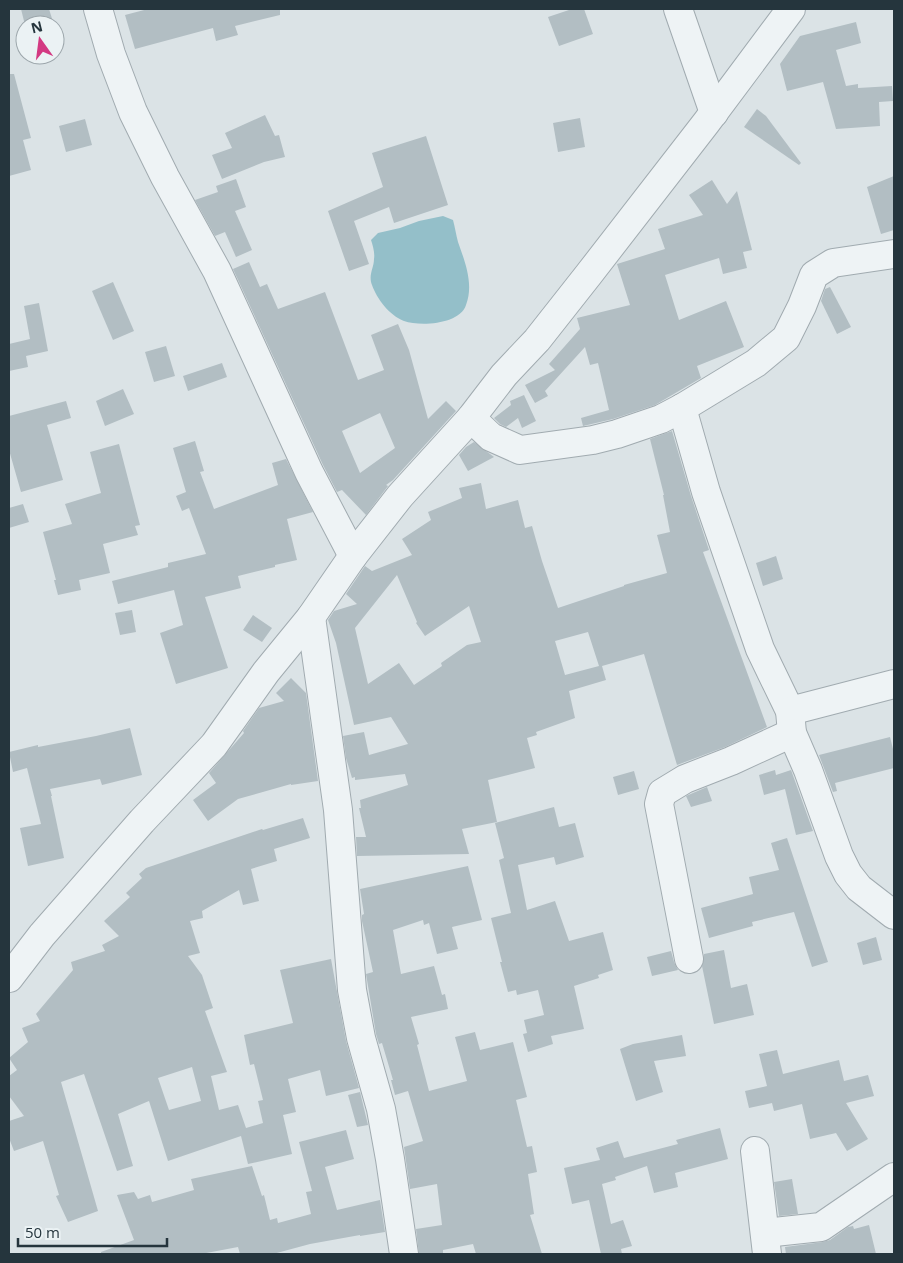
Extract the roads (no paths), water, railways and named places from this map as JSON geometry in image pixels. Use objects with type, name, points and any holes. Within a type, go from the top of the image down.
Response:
[{"type":"street","points":[[98,9],[108,44],[133,112],[165,177],[218,271],[309,472],[353,556]]},
{"type":"street","points":[[678,9],[714,113]]},
{"type":"street","points":[[9,978],[42,935],[142,821],[214,745],[266,672],[311,617],[353,556],[400,496],[471,418],[504,375],[537,340],[584,282],[791,9]]},
{"type":"street","points":[[471,418],[491,437],[520,450],[593,440],[661,419],[756,364],[786,338],[802,306],[814,275],[833,262],[894,254]]},
{"type":"street","points":[[682,408],[706,492],[760,649],[791,722],[839,856],[848,874],[859,888],[894,915]]},
{"type":"street","points":[[311,617],[338,810],[352,990],[361,1038],[382,1109],[404,1254]]},
{"type":"street","points":[[689,959],[659,804],[662,793],[684,779],[731,761],[791,722],[894,684]]},
{"type":"street","points":[[755,1151],[766,1244],[821,1227],[894,1178]]},
{"type":"water","points":[[443,216],[453,220],[466,265],[469,289],[466,305],[456,316],[448,320],[430,324],[404,321],[393,315],[384,306],[372,285],[371,275],[374,254],[371,240],[378,233]]}]
